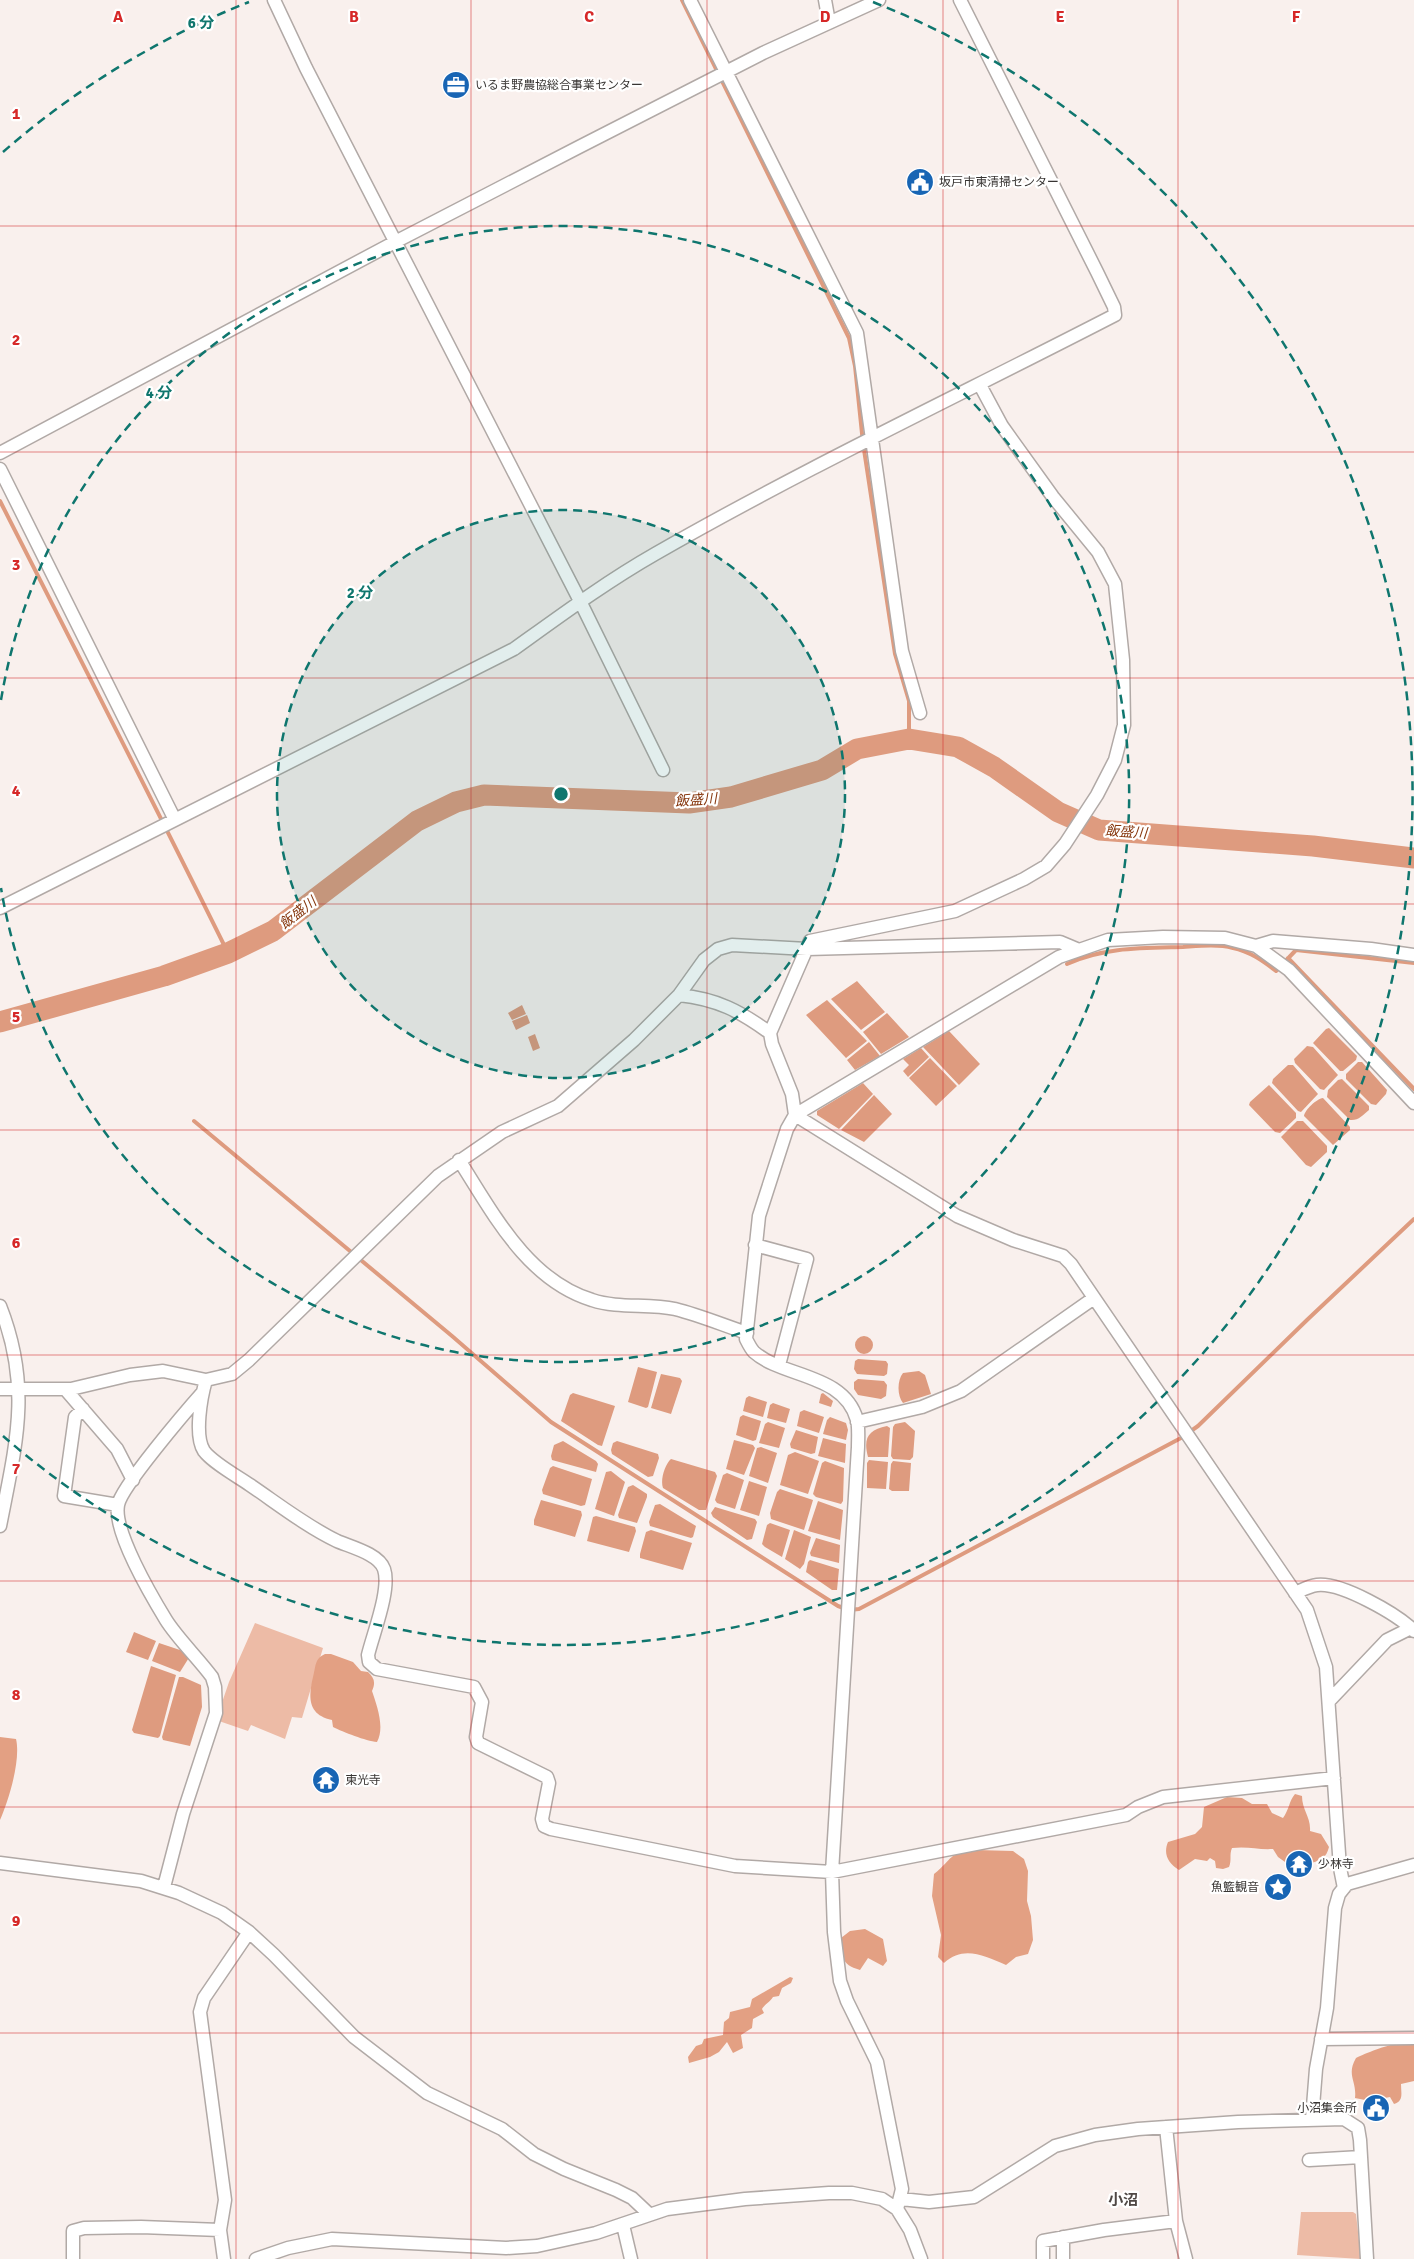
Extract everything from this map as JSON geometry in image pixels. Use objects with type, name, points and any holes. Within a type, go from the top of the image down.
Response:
[{"type":"street","points":[[274,0],[306,68],[580,601],[663,770]]},
{"type":"street","points":[[690,0],[857,333],[902,651],[920,713]]},
{"type":"street","points":[[825,0],[829,22]]},
{"type":"street","points":[[0,453],[395,242],[726,72],[878,0]]},
{"type":"street","points":[[0,908],[174,818],[514,649],[580,601],[654,554],[756,498],[1115,315],[1114,307],[1094,265],[960,0]]},
{"type":"street","points":[[980,385],[1002,426],[1048,490],[1098,552],[1115,584],[1123,660],[1124,725],[1114,760],[1097,794],[1065,844],[1046,866],[963,908],[932,917],[810,941],[770,1033],[772,1044],[792,1094],[795,1115],[957,1216],[1013,1240],[1063,1256],[1071,1264],[1307,1610],[1326,1667],[1340,1868],[1344,1888]]},
{"type":"street","points":[[0,469],[82,637],[174,818]]},
{"type":"street","points":[[921,2259],[899,2204],[902,2189],[877,2062],[847,2001],[840,1981],[834,1932],[832,1872],[858,1422],[849,1404],[837,1391],[825,1383],[779,1366],[754,1352],[746,1339],[755,1244],[764,1195],[786,1129],[795,1115],[1059,957],[1108,940],[1163,937],[1225,938],[1240,940],[1256,946],[1289,970],[1414,1103]]},
{"type":"street","points":[[1256,946],[1273,941],[1371,949],[1414,955]]},
{"type":"street","points":[[164,1886],[183,1814],[216,1713],[215,1687],[212,1676],[167,1622],[132,1556],[119,1519],[118,1505],[133,1480],[205,1386],[232,1374],[248,1360],[438,1176],[502,1132],[558,1106],[634,1040],[679,995],[704,960],[718,949],[732,945],[807,949],[1060,942],[1079,950]]},
{"type":"street","points":[[679,995],[704,998],[724,1005],[770,1033]]},
{"type":"street","points":[[459,1160],[497,1219],[524,1256],[549,1278],[593,1300],[616,1306],[675,1309],[747,1333]]},
{"type":"street","points":[[755,1244],[807,1259],[779,1366]]},
{"type":"street","points":[[858,1422],[922,1407],[961,1391],[1094,1298]]},
{"type":"street","points":[[0,1306],[15,1351],[20,1390],[15,1445],[0,1526]]},
{"type":"street","points":[[0,1389],[66,1390],[130,1375],[163,1371],[205,1386]]},
{"type":"street","points":[[205,1386],[198,1435],[204,1451],[224,1467],[327,1536],[374,1556],[381,1563],[385,1570],[385,1592],[368,1655],[369,1662],[377,1669],[474,1687],[482,1702],[476,1737],[478,1743],[544,1775],[548,1780],[542,1819],[544,1826],[735,1866],[832,1872],[1126,1815],[1138,1807],[1163,1797],[1334,1778]]},
{"type":"street","points":[[66,1390],[117,1449],[133,1480]]},
{"type":"street","points":[[83,1409],[75,1418],[64,1496],[118,1505]]},
{"type":"street","points":[[1295,1594],[1318,1584],[1329,1586],[1366,1599],[1385,1609],[1413,1630]]},
{"type":"street","points":[[1328,1701],[1387,1640],[1413,1630]]},
{"type":"street","points":[[0,1863],[117,1877],[164,1886],[222,1913],[249,1932],[314,1994],[354,2037],[427,2093],[497,2127],[534,2154],[624,2194],[649,2214]]},
{"type":"street","points":[[1312,2119],[1316,2069],[1326,2008],[1335,1908],[1339,1894],[1348,1884],[1414,1865]]},
{"type":"street","points":[[224,2259],[220,2230],[225,2200],[200,2012],[204,1998],[249,1932]]},
{"type":"street","points":[[1321,2039],[1414,2038]]},
{"type":"street","points":[[256,2259],[308,2243],[340,2239],[488,2248],[537,2246],[570,2240],[623,2225],[667,2209],[745,2199],[852,2193],[899,2204],[974,2197],[1055,2146],[1095,2135],[1138,2129],[1238,2122],[1344,2119],[1358,2128],[1367,2259]]},
{"type":"street","points":[[1166,2127],[1176,2222],[1186,2259]]},
{"type":"street","points":[[1309,2160],[1361,2157]]},
{"type":"street","points":[[1043,2259],[1043,2241],[1176,2222]]},
{"type":"street","points":[[623,2225],[631,2259]]},
{"type":"street","points":[[73,2259],[73,2231],[84,2228],[141,2227],[220,2230]]},
{"type":"street","points":[[1063,2237],[1063,2259]]},
{"type":"shaded area","points":[[857,981],[885,1012],[861,1030],[831,999]]},
{"type":"shaded area","points":[[827,1000],[867,1041],[846,1058],[806,1015]]},
{"type":"shaded area","points":[[522,1005],[526,1014],[512,1020],[508,1013]]},
{"type":"shaded area","points":[[887,1013],[909,1037],[881,1054],[863,1032]]},
{"type":"shaded area","points":[[527,1015],[530,1023],[516,1030],[512,1021]]},
{"type":"shaded area","points":[[1329,1028],[1357,1056],[1356,1060],[1343,1071],[1340,1071],[1313,1043]]},
{"type":"shaded area","points":[[949,1031],[980,1064],[959,1085],[923,1047]]},
{"type":"shaded area","points":[[535,1034],[540,1048],[533,1051],[528,1037]]},
{"type":"shaded area","points":[[869,1042],[880,1056],[855,1070],[847,1060]]},
{"type":"shaded area","points":[[1307,1046],[1313,1047],[1338,1075],[1324,1090],[1320,1089],[1295,1063],[1294,1059]]},
{"type":"shaded area","points":[[921,1048],[929,1057],[908,1077],[903,1071],[909,1065],[903,1059]]},
{"type":"shaded area","points":[[930,1058],[957,1086],[936,1106],[909,1078]]},
{"type":"shaded area","points":[[1358,1062],[1362,1062],[1387,1090],[1386,1094],[1376,1105],[1371,1104],[1346,1079],[1346,1074]]},
{"type":"shaded area","points":[[1288,1065],[1293,1065],[1318,1094],[1301,1112],[1272,1083],[1273,1079]]},
{"type":"shaded area","points":[[1342,1079],[1369,1106],[1369,1110],[1356,1120],[1350,1120],[1327,1097],[1328,1090],[1338,1080]]},
{"type":"shaded area","points":[[863,1083],[873,1094],[839,1129],[817,1115],[817,1111]]},
{"type":"shaded area","points":[[1269,1085],[1296,1113],[1296,1118],[1280,1133],[1275,1132],[1249,1105]]},
{"type":"shaded area","points":[[874,1095],[892,1114],[864,1142],[841,1130]]},
{"type":"shaded area","points":[[1323,1098],[1350,1127],[1350,1130],[1333,1145],[1304,1116],[1311,1105]]},
{"type":"shaded area","points":[[1297,1121],[1303,1121],[1327,1146],[1327,1152],[1311,1167],[1306,1165],[1281,1137]]},
{"type":"shaded area","points":[[864,1336],[870,1339],[873,1345],[870,1351],[864,1354],[858,1351],[855,1345],[858,1339]]},
{"type":"shaded area","points":[[858,1359],[886,1361],[888,1364],[887,1374],[884,1376],[857,1374],[854,1369],[855,1361]]},
{"type":"shaded area","points":[[638,1367],[657,1372],[648,1407],[646,1408],[628,1402]]},
{"type":"shaded area","points":[[919,1371],[925,1375],[931,1394],[903,1403],[899,1392],[901,1376],[903,1373]]},
{"type":"shaded area","points":[[661,1374],[680,1378],[682,1381],[671,1414],[651,1408]]},
{"type":"shaded area","points":[[858,1379],[884,1381],[887,1385],[886,1396],[881,1399],[858,1395],[854,1389],[854,1382]]},
{"type":"shaded area","points":[[573,1393],[615,1406],[602,1446],[561,1421],[570,1395]]},
{"type":"shaded area","points":[[823,1393],[833,1401],[831,1407],[819,1403]]},
{"type":"shaded area","points":[[749,1396],[767,1402],[763,1417],[743,1411],[746,1398]]},
{"type":"shaded area","points":[[773,1403],[790,1409],[786,1423],[767,1418],[770,1405]]},
{"type":"shaded area","points":[[804,1410],[824,1417],[819,1433],[797,1426],[800,1412]]},
{"type":"shaded area","points":[[743,1415],[761,1421],[756,1440],[753,1441],[736,1435],[740,1417]]},
{"type":"shaded area","points":[[830,1417],[846,1423],[848,1430],[846,1440],[823,1434],[827,1420]]},
{"type":"shaded area","points":[[768,1422],[785,1428],[779,1448],[759,1443],[765,1424]]},
{"type":"shaded area","points":[[905,1422],[915,1431],[913,1457],[910,1460],[893,1459],[891,1456],[893,1427],[895,1424]]},
{"type":"shaded area","points":[[887,1426],[890,1428],[888,1457],[868,1457],[866,1445],[868,1436],[875,1430]]},
{"type":"shaded area","points":[[796,1430],[818,1437],[815,1453],[811,1454],[791,1448],[790,1444]]},
{"type":"shaded area","points":[[823,1438],[846,1444],[845,1463],[818,1456]]},
{"type":"shaded area","points":[[734,1440],[753,1445],[755,1448],[744,1475],[726,1469]]},
{"type":"shaded area","points":[[563,1441],[596,1461],[598,1464],[596,1472],[552,1460],[551,1456],[554,1445]]},
{"type":"shaded area","points":[[617,1441],[658,1454],[659,1458],[653,1476],[648,1477],[612,1454],[613,1443]]},
{"type":"shaded area","points":[[761,1447],[777,1453],[768,1483],[749,1476],[757,1448]]},
{"type":"shaded area","points":[[795,1452],[819,1461],[808,1494],[780,1485],[788,1455]]},
{"type":"shaded area","points":[[671,1459],[715,1472],[717,1476],[706,1510],[699,1510],[663,1488],[664,1472]]},
{"type":"shaded area","points":[[869,1460],[888,1462],[886,1489],[867,1488],[867,1463]]},
{"type":"shaded area","points":[[825,1461],[844,1468],[843,1501],[841,1504],[816,1497],[813,1494],[822,1463]]},
{"type":"shaded area","points":[[893,1461],[911,1463],[909,1491],[892,1491],[889,1489],[891,1464]]},
{"type":"shaded area","points":[[553,1466],[592,1479],[585,1505],[581,1506],[543,1494],[542,1490],[550,1468]]},
{"type":"shaded area","points":[[611,1471],[625,1482],[614,1516],[595,1509],[606,1472]]},
{"type":"shaded area","points":[[727,1473],[744,1480],[735,1509],[717,1503],[715,1500],[723,1475]]},
{"type":"shaded area","points":[[749,1481],[767,1487],[759,1516],[740,1510]]},
{"type":"shaded area","points":[[633,1485],[647,1494],[637,1523],[619,1518],[618,1515],[628,1487]]},
{"type":"shaded area","points":[[780,1489],[813,1500],[804,1530],[771,1519],[770,1513],[777,1492]]},
{"type":"shaded area","points":[[541,1500],[581,1511],[582,1515],[575,1537],[534,1525]]},
{"type":"shaded area","points":[[818,1501],[843,1510],[840,1540],[808,1531]]},
{"type":"shaded area","points":[[660,1504],[696,1526],[693,1537],[650,1526],[649,1522],[655,1505]]},
{"type":"shaded area","points":[[715,1507],[755,1519],[757,1522],[752,1539],[747,1540],[713,1517],[711,1513]]},
{"type":"shaded area","points":[[596,1516],[635,1527],[636,1531],[629,1552],[587,1541],[593,1517]]},
{"type":"shaded area","points":[[770,1523],[790,1530],[782,1557],[762,1544],[767,1525]]},
{"type":"shaded area","points":[[651,1530],[692,1543],[683,1570],[640,1558],[646,1532]]},
{"type":"shaded area","points":[[794,1530],[811,1537],[804,1564],[800,1569],[785,1559]]},
{"type":"shaded area","points":[[816,1538],[840,1545],[839,1563],[811,1556],[810,1553]]},
{"type":"shaded area","points":[[810,1560],[839,1569],[837,1590],[832,1590],[806,1572]]},
{"type":"shaded area","points":[[255,1623],[323,1648],[302,1718],[292,1717],[285,1739],[251,1725],[248,1731],[216,1720],[229,1682]]},
{"type":"shaded area","points":[[134,1632],[156,1641],[148,1660],[126,1652]]},
{"type":"shaded area","points":[[159,1643],[180,1650],[190,1656],[180,1672],[152,1661]]},
{"type":"shaded area","points":[[325,1654],[331,1654],[353,1662],[361,1671],[368,1672],[373,1678],[374,1685],[372,1691],[380,1723],[377,1742],[348,1734],[333,1727],[332,1720],[324,1718],[314,1710],[310,1699],[311,1685],[317,1661]]},
{"type":"shaded area","points":[[151,1666],[176,1675],[158,1738],[134,1733],[132,1730]]},
{"type":"shaded area","points":[[179,1677],[201,1685],[202,1707],[190,1746],[163,1740],[162,1737]]},
{"type":"shaded area","points":[[0,1737],[16,1739],[17,1757],[13,1780],[0,1820]]},
{"type":"shaded area","points":[[1295,1794],[1302,1796],[1310,1831],[1321,1834],[1329,1847],[1321,1860],[1311,1863],[1302,1857],[1285,1862],[1278,1857],[1273,1849],[1232,1848],[1229,1867],[1223,1869],[1216,1868],[1215,1861],[1210,1858],[1207,1861],[1195,1859],[1179,1870],[1167,1858],[1168,1842],[1195,1834],[1202,1827],[1204,1807],[1227,1797],[1242,1798],[1252,1804],[1267,1804],[1272,1813],[1283,1818]]},
{"type":"shaded area","points":[[976,1850],[1013,1851],[1024,1859],[1028,1871],[1027,1901],[1031,1916],[1033,1940],[1028,1954],[1016,1957],[1006,1965],[990,1958],[967,1953],[959,1954],[944,1963],[938,1957],[941,1935],[932,1896],[934,1874],[955,1855]]},
{"type":"shaded area","points":[[865,1929],[883,1939],[887,1961],[883,1966],[868,1958],[860,1970],[849,1965],[844,1959],[841,1938],[850,1931]]},
{"type":"shaded area","points":[[790,1977],[793,1978],[791,1983],[782,1988],[779,1996],[773,1997],[770,2000],[762,2009],[764,2013],[753,2019],[752,2028],[741,2035],[743,2048],[733,2053],[727,2042],[719,2052],[710,2057],[689,2063],[688,2057],[696,2046],[702,2044],[704,2039],[723,2035],[724,2022],[729,2018],[730,2012],[750,2007],[752,1999]]},
{"type":"shaded area","points":[[1396,2044],[1414,2045],[1414,2081],[1401,2084],[1399,2101],[1394,2104],[1390,2097],[1370,2101],[1355,2098],[1352,2069],[1356,2058]]},
{"type":"shaded area","points":[[1301,2212],[1353,2212],[1356,2214],[1361,2259],[1297,2255]]},
{"type":"waterway","points":[[682,0],[849,338],[855,366],[863,443],[895,654],[909,701],[909,739]]},
{"type":"waterway","points":[[0,501],[228,953]]},
{"type":"waterway","name":"飯盛川","points":[[0,1022],[164,976],[228,953],[273,931],[417,821],[456,802],[484,795],[689,803],[731,797],[822,770],[857,749],[909,739],[958,747],[994,767],[1058,812],[1099,830],[1313,846],[1414,858]]},
{"type":"waterway","points":[[1067,964],[1081,958],[1109,951],[1138,948],[1208,946],[1221,946],[1245,951],[1276,971],[1296,950],[1414,963]]},
{"type":"waterway","points":[[1288,958],[1414,1089]]},
{"type":"waterway","points":[[194,1121],[452,1336],[551,1422],[838,1606],[849,1610],[859,1609],[1181,1438],[1198,1426],[1414,1219]]},
{"type":"place","name":"いるま野農協総合事業センター","points":[[456,85]]},
{"type":"place","name":"坂戸市東清掃センター","points":[[920,182]]},
{"type":"place","name":"東光寺","points":[[326,1780]]},
{"type":"place","name":"少林寺","points":[[1299,1864]]},
{"type":"place","name":"魚籃観音","points":[[1278,1887]]},
{"type":"place","name":"小沼集会所","points":[[1376,2108]]},
{"type":"district","name":"小沼","points":[[1123,2200]]}]
